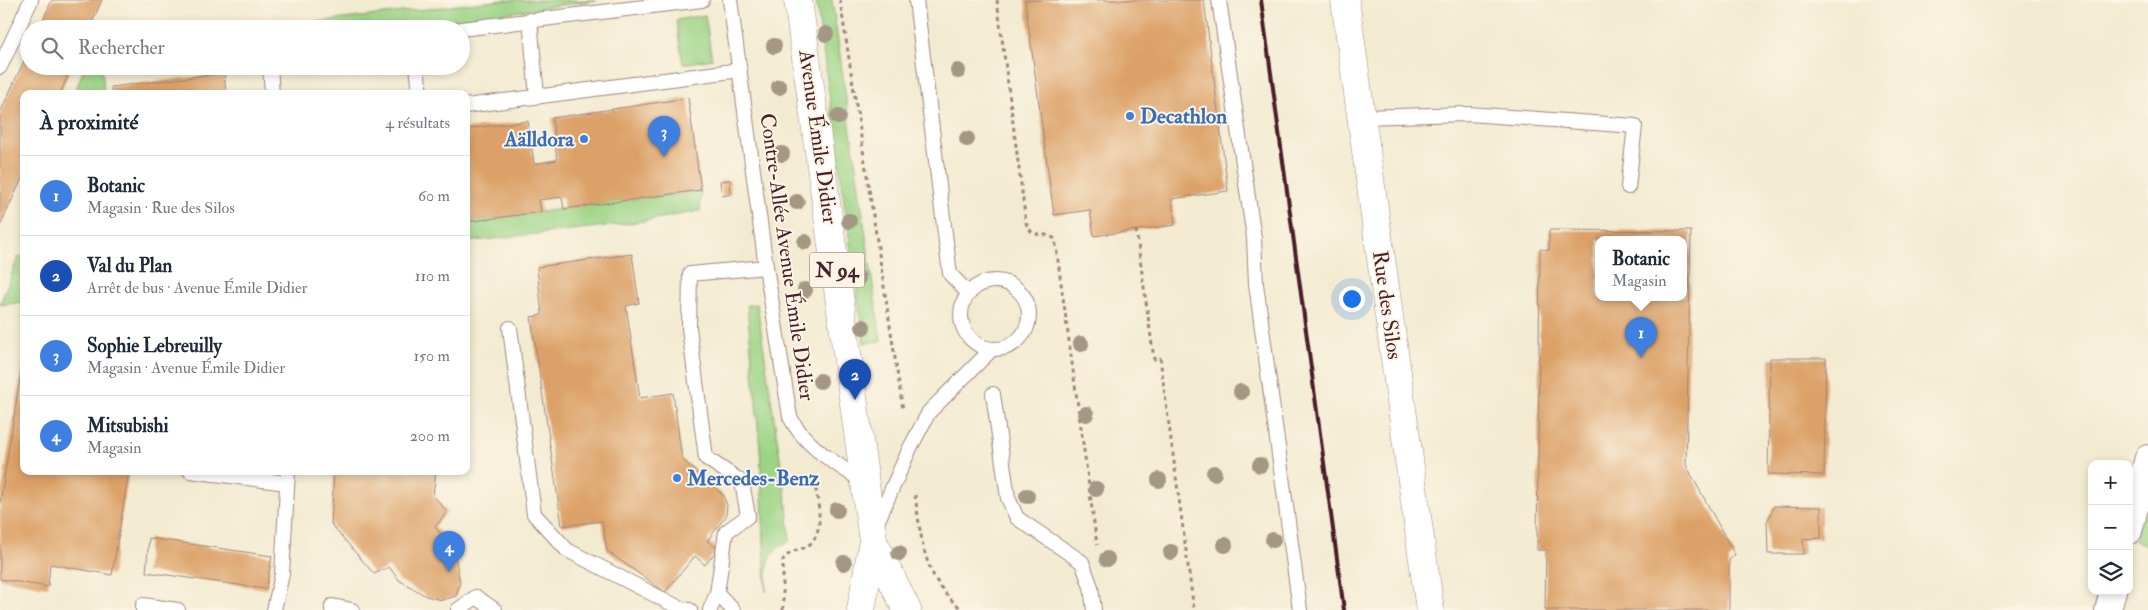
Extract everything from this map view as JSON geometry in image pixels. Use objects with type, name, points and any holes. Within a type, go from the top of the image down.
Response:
[{"type":"main road","name":"Avenue Émile Didier","points":[[798,0],[873,536],[861,610]]},
{"type":"main road","name":"Rue des Silos","points":[[1345,0],[1430,610]]},
{"type":"main road","name":"Avenue Émile Didier","points":[[873,536],[907,610]]},
{"type":"street","points":[[2133,515],[2148,458]]},
{"type":"street","points":[[2108,610],[2112,595]]},
{"type":"lane","points":[[22,20],[31,0]]},
{"type":"lane","points":[[470,28],[702,0]]},
{"type":"lane","name":"Contre-Allée Avenue Émile Didier","points":[[730,0],[766,266],[790,417],[798,432],[810,445],[866,484]]},
{"type":"lane","points":[[916,0],[950,274],[968,293]]},
{"type":"lane","points":[[1219,0],[1254,238],[1256,284],[1300,610]]},
{"type":"lane","points":[[530,20],[538,97]]},
{"type":"lane","points":[[0,67],[20,24]]},
{"type":"lane","points":[[470,106],[740,70]]},
{"type":"lane","points":[[271,75],[272,90]]},
{"type":"lane","points":[[418,75],[420,90]]},
{"type":"lane","points":[[1360,117],[1468,114],[1635,126],[1628,187]]},
{"type":"lane","points":[[710,610],[717,593],[726,532],[748,516],[742,482],[706,458],[688,328],[690,274],[766,266]]},
{"type":"lane","points":[[873,536],[910,448],[929,412],[992,349],[1012,344],[1021,336],[1027,326],[1029,314],[1026,300],[1016,288],[998,280],[986,281],[968,293],[962,302],[961,324],[973,341],[992,349]]},
{"type":"lane","points":[[510,328],[534,514],[567,550],[680,608],[690,610]]},
{"type":"lane","points":[[993,394],[1008,498],[1017,518],[1082,562],[1091,587],[1094,610]]},
{"type":"lane","points":[[255,475],[288,477],[282,574],[274,610]]},
{"type":"lane","points":[[717,593],[732,610]]},
{"type":"lane","points":[[458,610],[476,597],[495,610]]},
{"type":"lane","points":[[142,610],[143,605],[178,610]]},
{"type":"lane","points":[[332,610],[332,606],[352,610]]},
{"type":"path","points":[[840,0],[890,331],[910,448]]},
{"type":"path","points":[[997,0],[1026,222],[1029,230],[1033,233],[1050,236],[1055,239],[1097,549]]},
{"type":"path","points":[[1136,230],[1154,359],[1160,358],[1194,610]]},
{"type":"path","points":[[915,492],[921,534],[931,573],[953,602],[963,610]]},
{"type":"green space","points":[[502,0],[596,0],[457,20],[334,20]]},
{"type":"green space","points":[[816,0],[832,0],[881,341],[864,343]]},
{"type":"green space","points":[[705,15],[712,59],[683,64],[676,20]]},
{"type":"green space","points":[[81,75],[103,75],[104,90],[76,90]]},
{"type":"green space","points":[[701,190],[700,211],[632,223],[470,242],[470,221]]},
{"type":"green space","points":[[18,257],[20,257],[20,302],[0,305]]},
{"type":"green space","points":[[757,304],[787,505],[790,541],[776,550],[769,561],[766,592],[760,448],[747,305]]},
{"type":"green space","points":[[2148,486],[2148,546],[2135,540]]},
{"type":"building","points":[[52,0],[102,0],[93,20],[43,20]]},
{"type":"building","name":"Decathlon","points":[[1025,0],[1204,0],[1228,191],[1172,199],[1175,225],[1094,236],[1090,210],[1054,215]]},
{"type":"building","points":[[20,70],[20,75],[68,75],[62,90],[20,90],[20,183],[0,226],[0,113]]},
{"type":"building","points":[[208,75],[224,75],[226,90],[111,90],[111,87]]},
{"type":"building","points":[[688,98],[701,190],[564,209],[562,197],[539,200],[541,212],[470,221],[470,128],[528,121],[534,164],[557,160],[552,118]]},
{"type":"building","points":[[730,180],[731,194],[722,196],[720,181]]},
{"type":"building","points":[[1549,230],[1691,231],[1686,465],[1735,555],[1729,560],[1729,610],[1545,610],[1546,550],[1537,550],[1540,249],[1549,250]]},
{"type":"building","points":[[632,254],[639,303],[626,306],[640,398],[673,393],[682,459],[723,495],[727,505],[726,516],[707,541],[718,549],[705,565],[695,556],[665,592],[607,551],[602,521],[562,526],[531,317],[542,315],[537,267]]},
{"type":"building","points":[[1770,358],[1826,358],[1824,475],[1768,474]]},
{"type":"building","points":[[20,379],[20,475],[128,475],[112,575],[50,564],[48,587],[0,579],[0,503]]},
{"type":"building","points":[[334,475],[436,475],[433,495],[447,512],[435,527],[447,541],[456,560],[460,583],[456,596],[442,600],[426,596],[399,580],[389,567],[374,574],[331,524]]},
{"type":"building","points":[[1774,506],[1821,507],[1821,538],[1803,539],[1804,554],[1768,554],[1767,522]]},
{"type":"building","points":[[149,538],[272,556],[266,589],[146,572]]},
{"type":"railway","points":[[1261,0],[1344,610]]},
{"type":"place","name":"Decathlon","points":[[1130,116]]},
{"type":"place","name":"Aälldora","points":[[584,139]]},
{"type":"place","name":"Sophie Lebreuilly","points":[[664,157]]},
{"type":"place","name":"Botanic","points":[[1641,358]]},
{"type":"place","name":"Val du Plan","points":[[855,400]]},
{"type":"place","name":"Mercedes-Benz","points":[[677,478]]},
{"type":"place","name":"Mitsubishi","points":[[449,572]]}]
